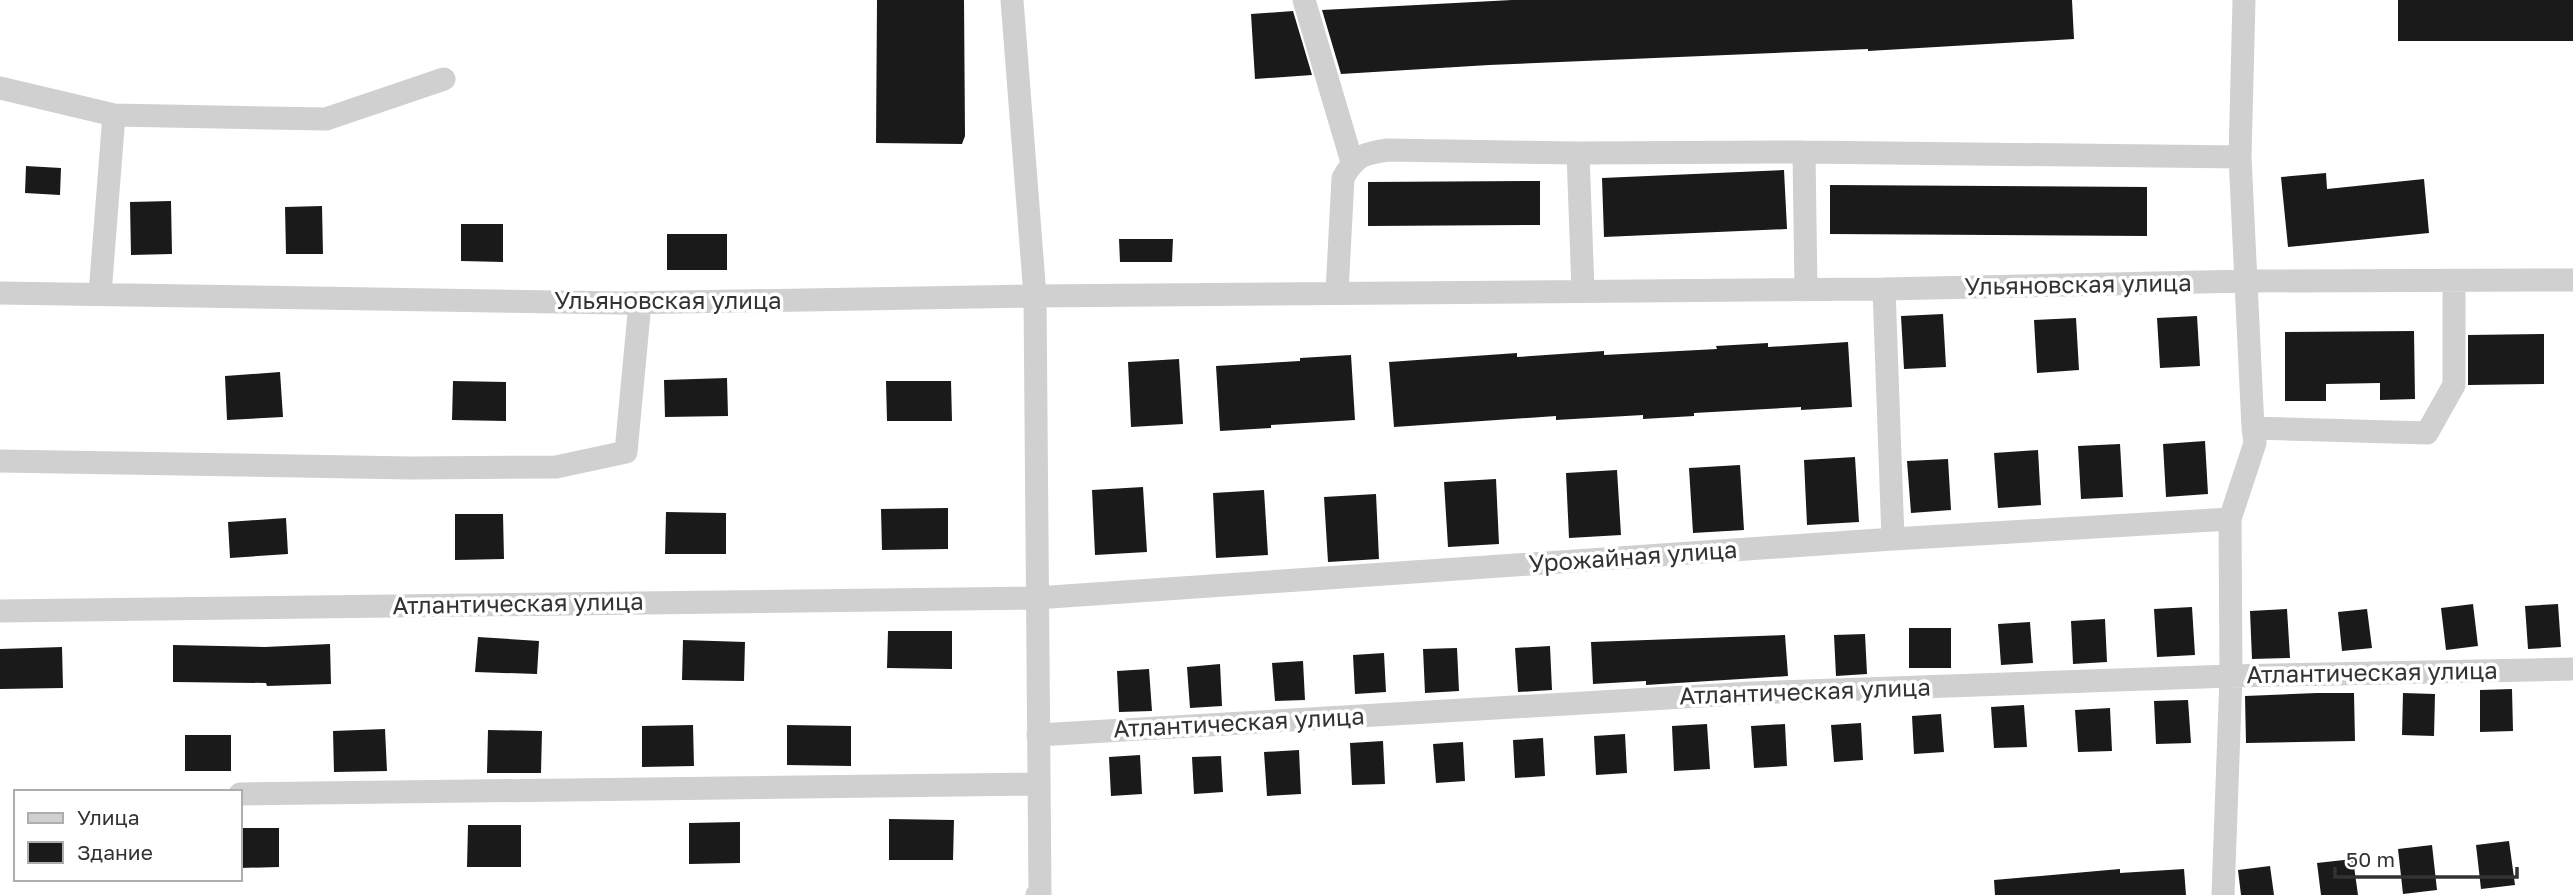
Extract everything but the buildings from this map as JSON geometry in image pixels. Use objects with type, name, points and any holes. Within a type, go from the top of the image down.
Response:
[{"type":"street","points":[[1012,0],[1035,296],[1039,895]]},
{"type":"street","points":[[1304,0],[1352,162]]},
{"type":"street","points":[[2222,895],[2231,676],[2230,519],[2255,443],[2240,158],[2244,0]]},
{"type":"street","points":[[0,88],[114,116],[326,119],[444,79]]},
{"type":"street","points":[[100,294],[114,116]]},
{"type":"street","points":[[1336,292],[1343,177],[1352,162],[1371,152],[1804,152],[2240,158]]},
{"type":"street","points":[[1804,152],[1806,290]]},
{"type":"street","points":[[1578,153],[1583,290]]},
{"type":"street","name":"Ульяновская улица","points":[[0,293],[640,303],[1336,292],[1884,289],[2247,281],[2573,280]]},
{"type":"street","points":[[2253,428],[2427,433],[2454,385],[2454,281]]},
{"type":"street","points":[[1884,289],[1893,539]]},
{"type":"street","points":[[0,461],[411,468],[556,467],[626,452],[640,303]]},
{"type":"street","name":"Урожайная улица","points":[[1036,598],[1893,539],[2230,519]]},
{"type":"street","name":"Атлантическая улица","points":[[0,611],[1036,598]]},
{"type":"street","name":"Атлантическая улица","points":[[1038,735],[1752,693],[2231,676],[2573,669]]},
{"type":"street","points":[[242,794],[1039,784]]}]
